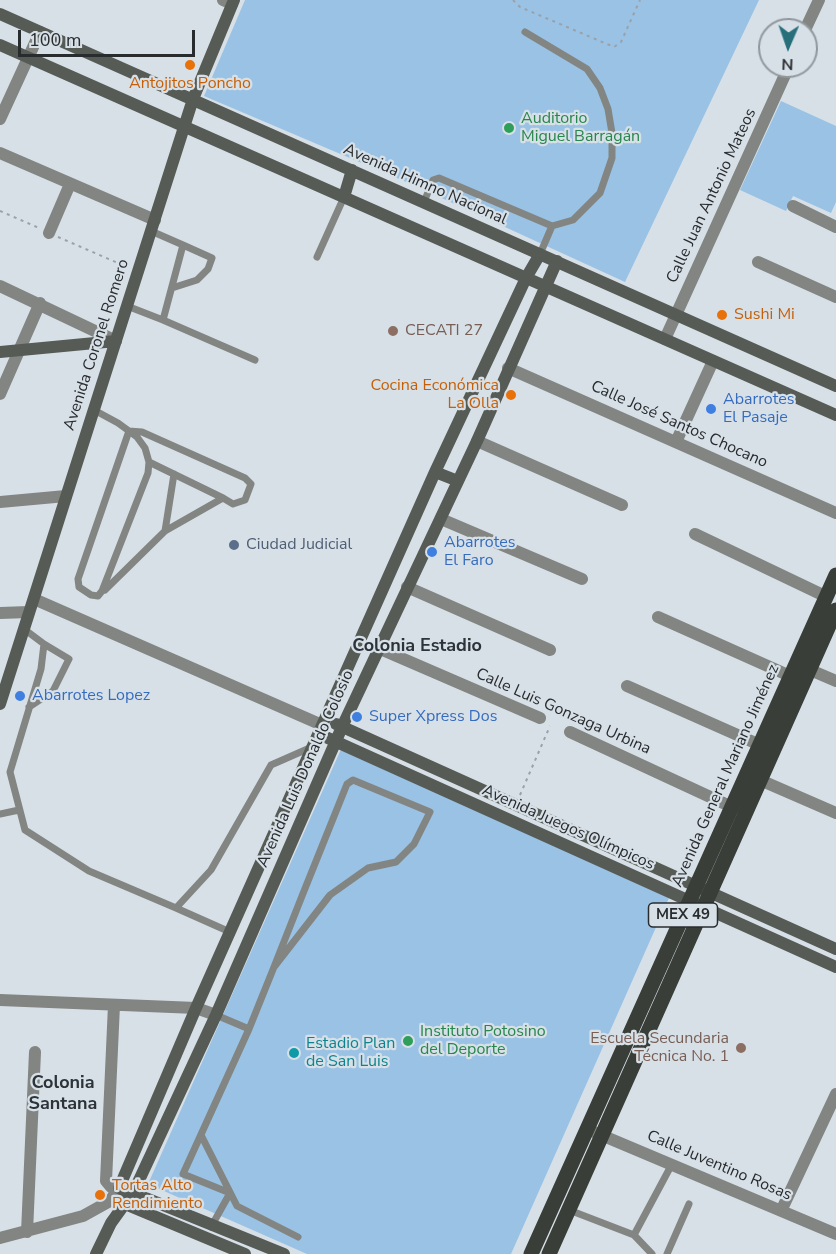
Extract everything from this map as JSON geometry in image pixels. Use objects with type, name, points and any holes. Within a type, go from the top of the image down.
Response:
[{"type":"main road","name":"Avenida General Mariano Jiménez","points":[[531,1254],[595,1132],[696,904],[760,780],[799,670],[836,576]]},
{"type":"main road","name":"Avenida General Mariano Jiménez","points":[[703,890],[760,745],[799,670],[836,610]]},
{"type":"main road","name":"Avenida General Mariano Jiménez","points":[[549,1254],[568,1210],[595,1132]]},
{"type":"street","points":[[811,18],[819,0]]},
{"type":"street","name":"Avenida Coronel Romero","points":[[0,704],[184,126],[230,1]]},
{"type":"street","name":"Avenida Himno Nacional","points":[[0,14],[836,386]]},
{"type":"street","points":[[0,119],[40,32]]},
{"type":"street","points":[[0,45],[836,415]]},
{"type":"street","name":"Calle Juan Antonio Mateos","points":[[665,339],[784,78]]},
{"type":"street","points":[[0,153],[153,225]]},
{"type":"street","points":[[344,197],[352,170]]},
{"type":"street","points":[[49,232],[70,184]]},
{"type":"street","points":[[793,206],[836,227]]},
{"type":"street","name":"Avenida Luis Donaldo Colosio","points":[[119,1188],[196,1008],[435,472],[540,254]]},
{"type":"street","name":"Avenida Luis Donaldo Colosio","points":[[96,1254],[111,1222],[134,1191],[216,1015],[342,727],[477,441],[557,261]]},
{"type":"street","points":[[758,262],[836,297]]},
{"type":"street","points":[[0,285],[116,341]]},
{"type":"street","points":[[0,394],[40,303]]},
{"type":"street","points":[[0,352],[116,341]]},
{"type":"street","points":[[672,440],[713,361]]},
{"type":"street","name":"Calle José Santos Chocano","points":[[508,368],[836,513]]},
{"type":"street","points":[[477,441],[622,505]]},
{"type":"street","points":[[435,472],[458,481]]},
{"type":"street","points":[[0,502],[66,496]]},
{"type":"street","points":[[441,519],[582,579]]},
{"type":"street","points":[[695,534],[827,597]]},
{"type":"street","points":[[407,586],[550,650]]},
{"type":"street","points":[[33,599],[322,726]]},
{"type":"street","points":[[0,613],[29,612]]},
{"type":"street","points":[[658,617],[799,670],[836,681]]},
{"type":"street","name":"Calle Luis Gonzaga Urbina","points":[[378,648],[545,721]]},
{"type":"street","points":[[627,686],[760,745]]},
{"type":"street","name":"Avenida Juegos Olímpicos","points":[[322,726],[342,727],[836,949]]},
{"type":"street","name":"Avenida Juegos Olímpicos","points":[[322,726],[336,741],[836,967]]},
{"type":"street","name":"Calle Luis Gonzaga Urbina","points":[[570,732],[734,808]]},
{"type":"street","points":[[760,780],[836,813]]},
{"type":"street","points":[[254,878],[273,886]]},
{"type":"street","points":[[0,1000],[196,1008],[216,1015]]},
{"type":"street","points":[[114,1005],[106,1181],[111,1186],[134,1191],[284,1254]]},
{"type":"street","points":[[27,1232],[35,1052]]},
{"type":"street","points":[[782,1209],[836,1094]]},
{"type":"street","name":"Calle Juventino Rosas","points":[[595,1132],[782,1209],[836,1234]]},
{"type":"street","points":[[119,1188],[125,1204],[245,1254]]},
{"type":"street","points":[[0,1238],[83,1216],[110,1201],[119,1188]]},
{"type":"lane","points":[[424,202],[433,180],[439,178],[552,226],[573,220],[600,193],[612,158],[612,133],[608,110],[600,88],[587,69],[525,32]]},
{"type":"lane","points":[[317,257],[344,197]]},
{"type":"lane","points":[[153,225],[183,245],[212,258],[208,269],[197,280],[172,288]]},
{"type":"lane","points":[[540,254],[552,226]]},
{"type":"lane","points":[[163,320],[183,245]]},
{"type":"lane","points":[[127,306],[255,360]]},
{"type":"lane","points":[[94,410],[129,431],[145,448],[149,462],[148,472],[102,591]]},
{"type":"lane","points":[[129,431],[142,432],[245,478],[251,484],[245,500],[233,504],[149,462]]},
{"type":"lane","points":[[129,431],[78,579],[79,587],[84,592],[98,596],[165,531],[223,498]]},
{"type":"lane","points":[[165,531],[174,474]]},
{"type":"lane","points":[[24,629],[69,659],[53,691],[29,708]]},
{"type":"lane","points":[[44,644],[41,669],[10,772],[25,830],[89,871],[230,932]]},
{"type":"lane","points":[[176,908],[211,870],[271,765],[312,747]]},
{"type":"lane","points":[[230,1193],[183,1174],[249,1029],[347,784],[353,780],[430,812],[414,844],[396,862],[368,868],[330,895],[274,967]]},
{"type":"lane","points":[[0,814],[19,810]]},
{"type":"lane","points":[[216,1015],[249,1029]]},
{"type":"lane","points":[[201,1136],[237,1206],[298,1237]]},
{"type":"lane","points":[[634,1235],[672,1164]]},
{"type":"lane","points":[[205,1237],[230,1193]]},
{"type":"lane","points":[[667,1254],[689,1204]]},
{"type":"lane","points":[[568,1210],[634,1235],[652,1254]]},
{"type":"path","points":[[513,0],[520,7],[615,47],[621,42],[640,0]]},
{"type":"path","points":[[0,212],[138,272]]},
{"type":"path","points":[[516,805],[545,721]]},
{"type":"shaded area","points":[[245,0],[759,0],[625,282],[411,184],[204,96]]},
{"type":"shaded area","points":[[781,101],[836,126],[836,202],[831,213],[793,196],[786,211],[740,190]]},
{"type":"shaded area","name":"Instituto Potosino del Deporte","points":[[342,747],[669,898],[511,1254],[307,1254],[148,1184]]},
{"type":"place","name":"Antojitos Poncho","points":[[190,65]]},
{"type":"place","name":"Auditorio Miguel Barragán","points":[[509,128]]},
{"type":"place","name":"Sushi Mi","points":[[722,315]]},
{"type":"place","name":"CECATI 27","points":[[393,331]]},
{"type":"place","name":"Cocina Económica La Olla","points":[[511,395]]},
{"type":"place","name":"Abarrotes El Pasaje","points":[[711,409]]},
{"type":"place","name":"Ciudad Judicial","points":[[234,545]]},
{"type":"place","name":"Abarrotes El Faro","points":[[432,552]]},
{"type":"place","name":"Abarrotes Lopez","points":[[20,696]]},
{"type":"place","name":"Super Xpress Dos","points":[[357,717]]},
{"type":"place","name":"Instituto Potosino del Deporte","points":[[408,1041]]},
{"type":"place","name":"Escuela Secundaria Técnica No. 1","points":[[741,1048]]},
{"type":"place","name":"Estadio Plan de San Luis","points":[[294,1053]]},
{"type":"place","name":"Tortas Alto Rendimiento","points":[[100,1195]]},
{"type":"district","name":"Colonia Estadio","points":[[417,647]]},
{"type":"district","name":"Colonia Santana","points":[[63,1094]]}]
